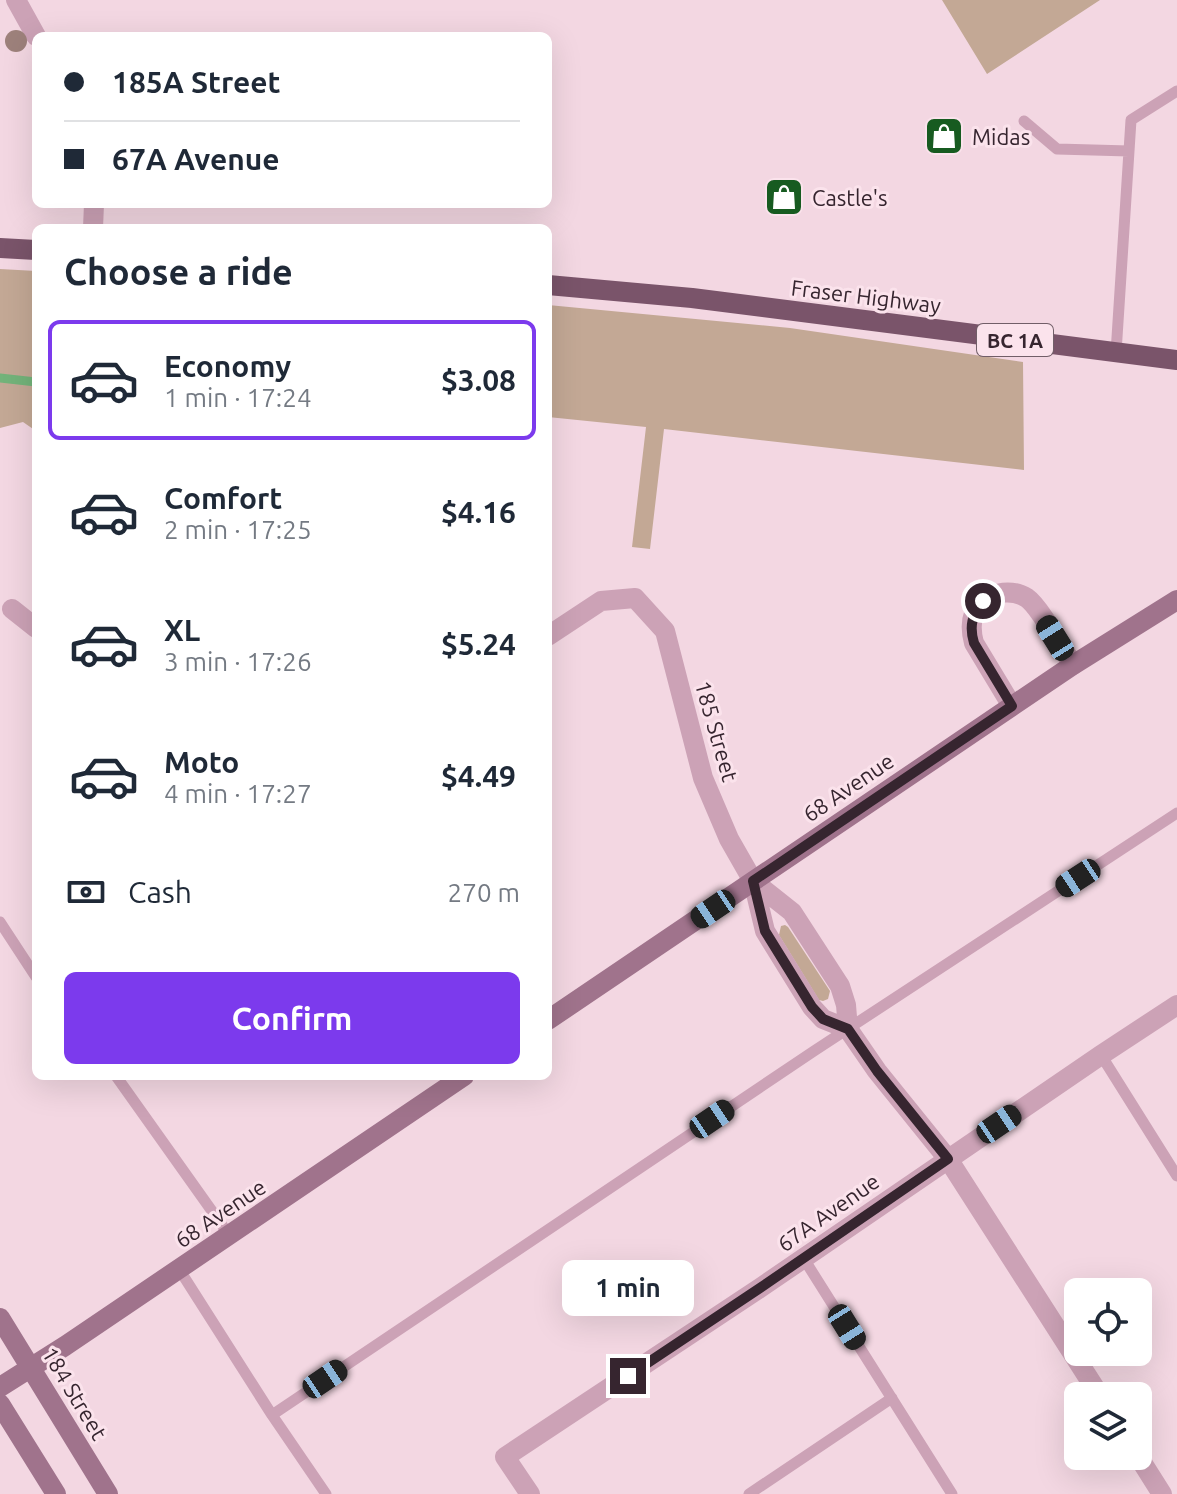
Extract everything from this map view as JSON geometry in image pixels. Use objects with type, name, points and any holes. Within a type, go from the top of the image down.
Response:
[{"type":"main road","points":[[0,248],[32,250]]},
{"type":"main road","name":"Fraser Highway","points":[[552,285],[692,298],[1177,360]]},
{"type":"street","points":[[16,0],[34,32]]},
{"type":"street","points":[[1012,706],[974,643],[971,620],[983,601],[1005,592],[1027,598],[1073,665]]},
{"type":"street","name":"185 Street","points":[[552,633],[601,601],[635,598],[665,631],[703,778],[729,839],[753,881],[765,931],[812,1007],[823,1019],[848,1029],[846,1005],[840,986],[792,912],[753,881]]},
{"type":"street","name":"68 Avenue","points":[[552,1017],[1073,665],[1177,600]]},
{"type":"street","points":[[12,609],[32,625]]},
{"type":"street","name":"67A Avenue","points":[[530,1494],[505,1457],[804,1259],[1177,1005]]},
{"type":"street","points":[[848,1029],[877,1071],[948,1159],[1091,1382]]},
{"type":"street","name":"68 Avenue","points":[[0,1387],[458,1080]]},
{"type":"street","name":"184 Street","points":[[0,1318],[108,1494]]},
{"type":"street","points":[[0,1404],[56,1494]]},
{"type":"street","points":[[1147,1470],[1162,1494]]},
{"type":"lane","points":[[1116,353],[1131,120],[1177,91]]},
{"type":"lane","points":[[1024,121],[1057,149],[1129,151]]},
{"type":"lane","points":[[272,1415],[1177,813]]},
{"type":"lane","points":[[0,922],[32,971]]},
{"type":"lane","points":[[1101,1055],[1177,1176]]},
{"type":"lane","points":[[119,1080],[229,1235]]},
{"type":"lane","points":[[804,1259],[952,1494]]},
{"type":"lane","points":[[179,1269],[326,1494]]},
{"type":"lane","points":[[749,1494],[892,1398]]},
{"type":"shaded area","points":[[942,0],[1100,0],[987,74]]},
{"type":"shaded area","points":[[0,269],[32,271],[32,428],[23,422],[0,428]]},
{"type":"shaded area","points":[[552,305],[790,328],[1023,362],[1024,470],[664,429],[650,549],[632,547],[646,427],[552,417]]},
{"type":"shaded area","points":[[785,925],[830,991],[828,999],[819,1000],[779,935],[781,926]]},
{"type":"waterway","points":[[0,378],[32,382]]},
{"type":"place","name":"Midas","points":[[944,136]]},
{"type":"place","name":"Castle's","points":[[784,197]]},
{"type":"route","points":[[628,1376],[948,1159],[877,1071],[848,1029],[823,1019],[812,1007],[765,931],[753,881],[1012,706],[974,643],[971,620],[983,601]]}]
